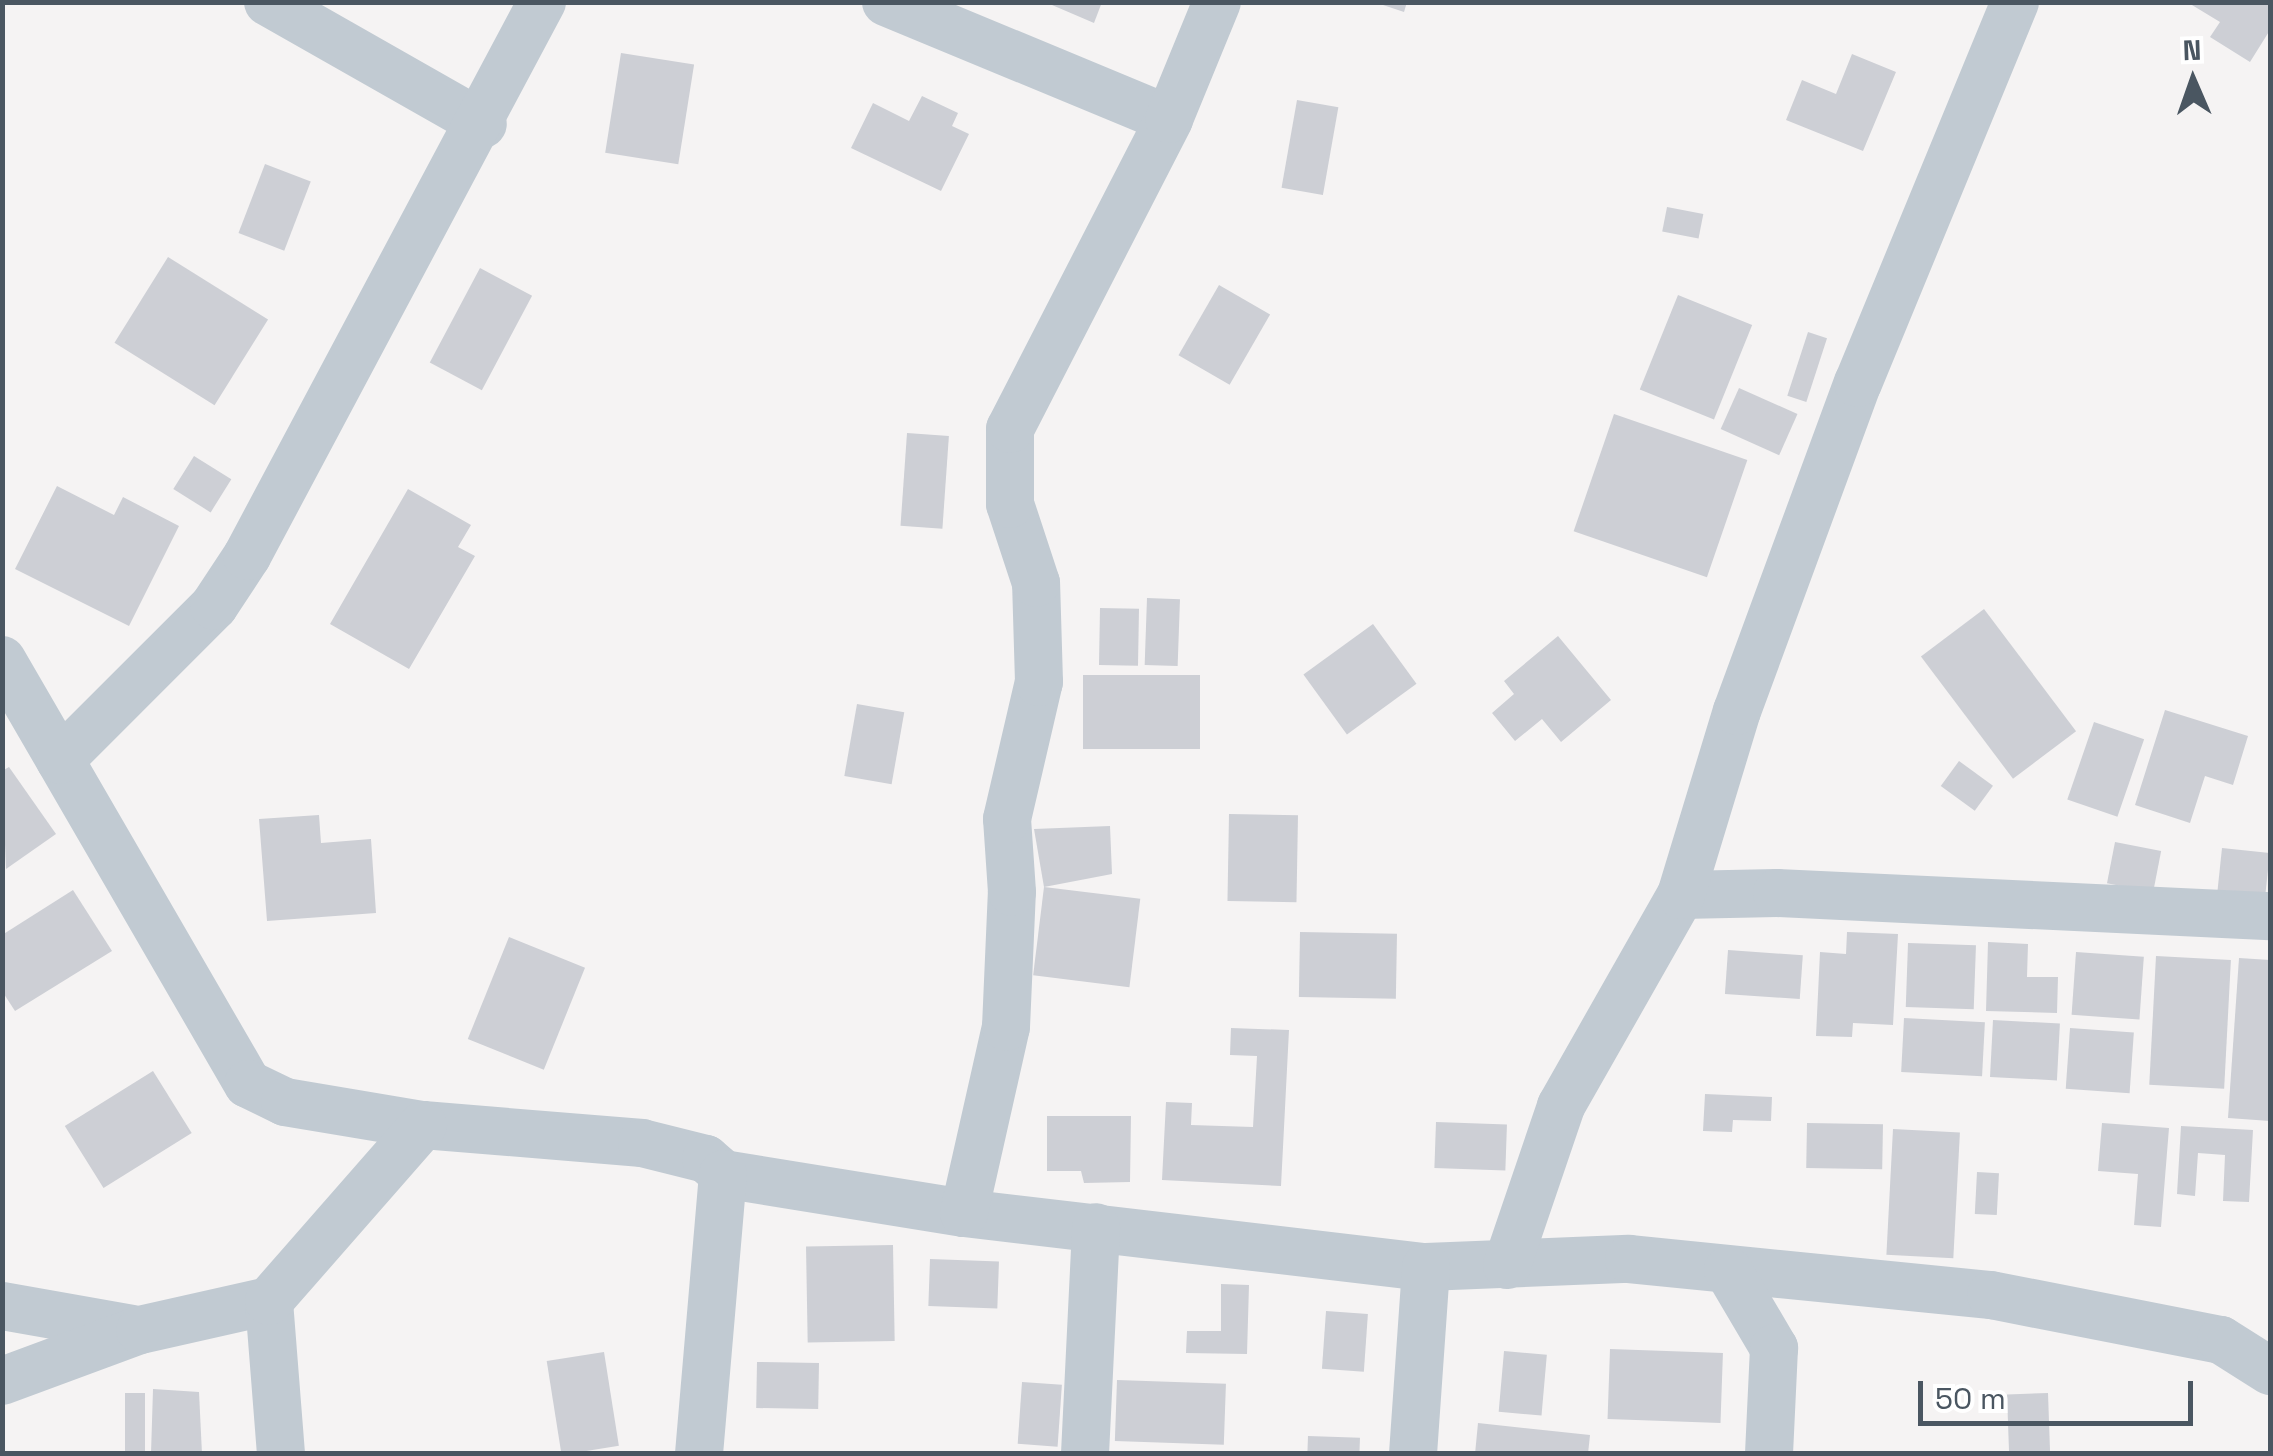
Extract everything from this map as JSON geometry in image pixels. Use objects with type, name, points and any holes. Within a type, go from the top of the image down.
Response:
[{"type":"street","points":[[268,2],[482,124]]},
{"type":"street","points":[[60,760],[214,606],[236,572],[482,124],[542,2]]},
{"type":"street","points":[[886,2],[1169,119]]},
{"type":"street","points":[[964,1213],[1006,1027],[1012,892],[1008,819],[1040,682],[1036,583],[1010,504],[1010,429],[1169,119],[1217,2]]},
{"type":"street","points":[[1507,1266],[1562,1106],[1681,895],[1737,711],[1858,383],[2015,2]]},
{"type":"street","points":[[2,660],[248,1084],[285,1102],[423,1124],[642,1143],[706,1158],[723,1174],[964,1213],[1426,1267],[1629,1259],[1991,1296],[2221,1340],[2270,1371]]},
{"type":"street","points":[[1681,895],[1796,894],[2270,916]]},
{"type":"street","points":[[2,1381],[140,1330],[268,1301],[423,1124]]},
{"type":"street","points":[[700,1454],[723,1174]]},
{"type":"street","points":[[1086,1454],[1096,1227]]},
{"type":"street","points":[[1413,1454],[1426,1267]]},
{"type":"street","points":[[1728,1270],[1774,1348],[1769,1454]]},
{"type":"street","points":[[268,1301],[280,1454]]},
{"type":"street","points":[[2,1306],[140,1330]]},
{"type":"building","points":[[1045,2],[1102,2],[1094,23]]},
{"type":"building","points":[[1374,2],[1407,2],[1404,12]]},
{"type":"building","points":[[2187,2],[2270,2],[2270,30],[2250,62],[2210,37],[2220,22]]},
{"type":"building","points":[[621,53],[694,65],[678,164],[605,153]]},
{"type":"building","points":[[1852,54],[1896,72],[1863,151],[1786,120],[1802,80],[1836,94]]},
{"type":"building","points":[[922,96],[958,113],[952,126],[969,134],[941,191],[851,148],[873,103],[909,121]]},
{"type":"building","points":[[1297,100],[1338,107],[1323,195],[1282,188]]},
{"type":"building","points":[[265,164],[311,182],[284,251],[238,233]]},
{"type":"building","points":[[1667,207],[1703,214],[1699,239],[1662,232]]},
{"type":"building","points":[[168,257],[268,320],[215,405],[114,343]]},
{"type":"building","points":[[480,268],[532,296],[482,390],[430,362]]},
{"type":"building","points":[[1219,285],[1270,314],[1230,385],[1178,355]]},
{"type":"building","points":[[1678,295],[1752,325],[1714,420],[1640,390]]},
{"type":"building","points":[[1808,332],[1827,338],[1806,402],[1787,396]]},
{"type":"building","points":[[1739,388],[1797,414],[1779,455],[1721,429]]},
{"type":"building","points":[[1614,414],[1747,460],[1707,577],[1574,531]]},
{"type":"building","points":[[907,433],[949,436],[942,529],[901,526]]},
{"type":"building","points":[[194,456],[231,479],[211,512],[173,489]]},
{"type":"building","points":[[57,486],[114,515],[123,497],[179,526],[129,626],[15,569]]},
{"type":"building","points":[[408,489],[471,525],[458,547],[475,556],[409,669],[330,624]]},
{"type":"building","points":[[1147,598],[1180,599],[1178,666],[1145,665]]},
{"type":"building","points":[[1100,608],[1139,609],[1138,666],[1099,665]]},
{"type":"building","points":[[1984,609],[2076,731],[2013,779],[1921,657]]},
{"type":"building","points":[[1373,624],[1416,684],[1347,734],[1303,675]]},
{"type":"building","points":[[1558,636],[1611,700],[1561,742],[1542,719],[1515,741],[1492,713],[1514,694],[1504,681]]},
{"type":"building","points":[[1083,675],[1200,675],[1200,749],[1083,749]]},
{"type":"building","points":[[857,704],[904,712],[892,784],[844,776]]},
{"type":"building","points":[[2165,710],[2248,736],[2233,785],[2205,776],[2190,823],[2135,805]]},
{"type":"building","points":[[2094,722],[2144,739],[2117,817],[2067,800]]},
{"type":"building","points":[[1959,761],[1993,786],[1975,811],[1941,786]]},
{"type":"building","points":[[9,767],[56,834],[6,869],[2,771]]},
{"type":"building","points":[[1229,814],[1298,815],[1296,902],[1227,901]]},
{"type":"building","points":[[319,815],[321,843],[371,839],[376,913],[267,921],[259,819]]},
{"type":"building","points":[[1110,826],[1112,874],[1044,887],[1034,829]]},
{"type":"building","points":[[2115,842],[2161,851],[2153,892],[2107,883]]},
{"type":"building","points":[[2222,848],[2270,853],[2265,896],[2218,891]]},
{"type":"building","points":[[1044,887],[1140,899],[1129,987],[1033,975]]},
{"type":"building","points":[[73,890],[112,951],[15,1011],[2,991],[2,935]]},
{"type":"building","points":[[1300,932],[1397,934],[1396,999],[1299,997]]},
{"type":"building","points":[[1847,932],[1898,934],[1893,1025],[1853,1023],[1852,1037],[1816,1036],[1820,952],[1846,954]]},
{"type":"building","points":[[509,937],[585,968],[544,1070],[468,1039]]},
{"type":"building","points":[[1988,942],[2028,944],[2027,977],[2058,977],[2057,1013],[1986,1011]]},
{"type":"building","points":[[1908,943],[1976,945],[1974,1009],[1906,1007]]},
{"type":"building","points":[[1728,950],[1803,955],[1800,999],[1725,994]]},
{"type":"building","points":[[2076,952],[2144,957],[2139,1020],[2072,1015]]},
{"type":"building","points":[[2156,956],[2231,960],[2224,1089],[2149,1085]]},
{"type":"building","points":[[2239,958],[2270,960],[2270,1121],[2228,1118]]},
{"type":"building","points":[[1904,1018],[1985,1022],[1982,1076],[1901,1072]]},
{"type":"building","points":[[1993,1020],[2060,1024],[2057,1080],[1990,1077]]},
{"type":"building","points":[[1231,1028],[1289,1030],[1281,1186],[1162,1180],[1166,1102],[1192,1103],[1191,1125],[1253,1127],[1257,1056],[1230,1055]]},
{"type":"building","points":[[2070,1028],[2134,1032],[2130,1093],[2066,1089]]},
{"type":"building","points":[[153,1071],[192,1133],[103,1188],[65,1126]]},
{"type":"building","points":[[1705,1094],[1772,1097],[1771,1121],[1733,1120],[1732,1132],[1703,1131]]},
{"type":"building","points":[[1047,1116],[1131,1116],[1130,1182],[1084,1183],[1081,1171],[1047,1171]]},
{"type":"building","points":[[1436,1122],[1507,1124],[1505,1170],[1434,1168]]},
{"type":"building","points":[[1807,1123],[1883,1124],[1882,1169],[1806,1168]]},
{"type":"building","points":[[2102,1123],[2169,1128],[2161,1227],[2134,1225],[2138,1174],[2098,1171]]},
{"type":"building","points":[[2181,1126],[2253,1130],[2249,1202],[2223,1201],[2225,1155],[2198,1153],[2195,1196],[2177,1194]]},
{"type":"building","points":[[1893,1129],[1960,1133],[1953,1258],[1886,1255]]},
{"type":"building","points":[[1977,1172],[1999,1173],[1997,1215],[1975,1214]]},
{"type":"building","points":[[893,1245],[895,1341],[808,1343],[806,1247]]},
{"type":"building","points":[[930,1259],[999,1261],[997,1308],[928,1306]]},
{"type":"building","points":[[1221,1284],[1249,1285],[1247,1354],[1186,1353],[1187,1331],[1221,1331]]},
{"type":"building","points":[[1326,1311],[1368,1314],[1364,1372],[1322,1369]]},
{"type":"building","points":[[1610,1349],[1723,1353],[1720,1423],[1608,1419]]},
{"type":"building","points":[[1504,1351],[1547,1355],[1542,1416],[1499,1412]]},
{"type":"building","points":[[604,1352],[619,1446],[561,1454],[547,1361]]},
{"type":"building","points":[[757,1362],[819,1363],[818,1409],[756,1408]]},
{"type":"building","points":[[1117,1380],[1226,1384],[1224,1445],[1115,1441]]},
{"type":"building","points":[[1022,1382],[1062,1385],[1058,1447],[1018,1444]]},
{"type":"building","points":[[153,1389],[199,1392],[202,1454],[151,1454]]},
{"type":"building","points":[[125,1393],[145,1393],[145,1454],[125,1454]]},
{"type":"building","points":[[2048,1393],[2050,1454],[2009,1454],[2007,1394]]},
{"type":"building","points":[[1478,1423],[1590,1435],[1588,1454],[1475,1454]]},
{"type":"building","points":[[1308,1436],[1360,1438],[1359,1454],[1307,1454]]}]
